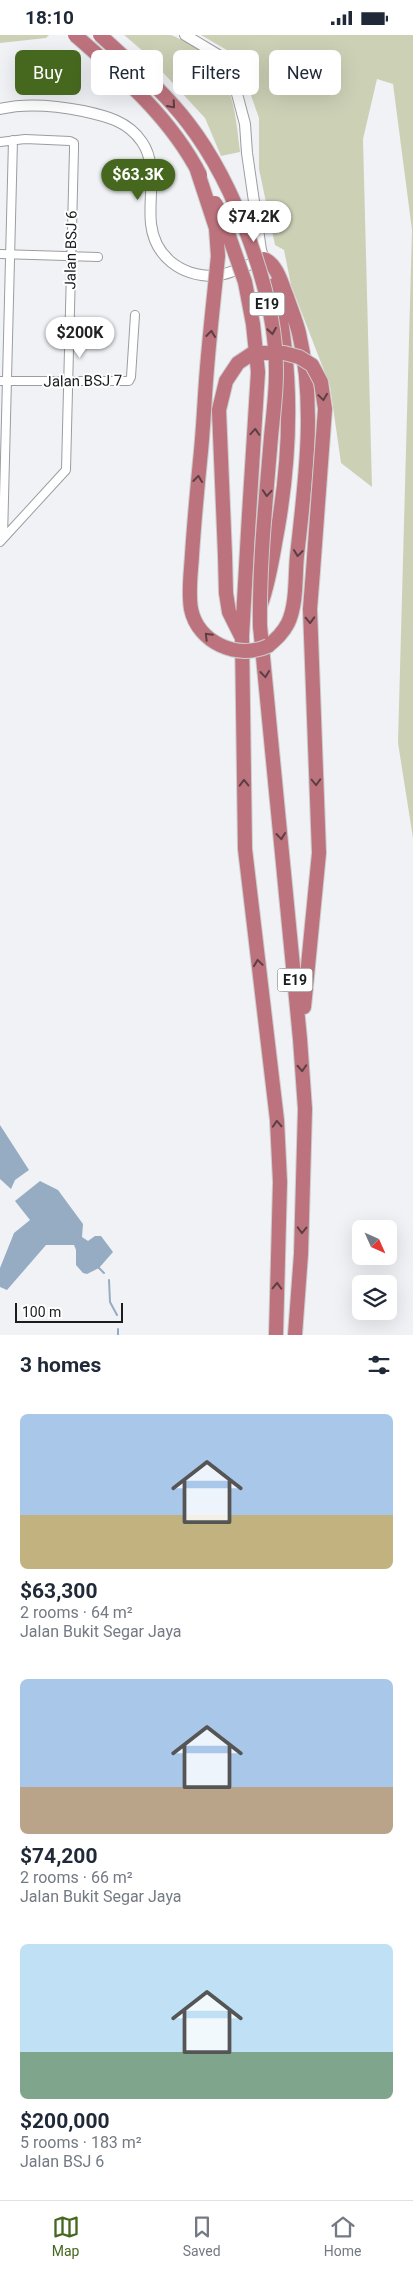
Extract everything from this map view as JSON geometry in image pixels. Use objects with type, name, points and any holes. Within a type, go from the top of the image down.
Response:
[{"type":"highway","name":"E19","points":[[75,35],[148,102],[173,133],[196,167],[224,219],[245,282],[253,324],[258,372],[242,637],[245,849],[277,1119],[280,1190],[276,1335]]},
{"type":"highway","name":"E19","points":[[100,35],[159,91],[188,123],[214,160],[252,249],[265,295],[273,334],[276,373],[260,626],[300,1039],[305,1109],[301,1254],[295,1335]]},
{"type":"highway","points":[[196,167],[216,228],[218,256],[196,501],[190,590],[191,610],[198,625],[214,642],[227,649],[246,653],[256,652],[268,646],[280,636],[288,622],[304,492],[308,425],[306,377],[299,332],[281,281],[269,263]]},
{"type":"highway","points":[[260,607],[269,582],[285,485],[289,446],[288,370],[277,298],[269,263]]},
{"type":"highway","points":[[242,637],[229,612],[226,593],[220,410],[226,381],[238,363],[253,353],[268,351],[299,357],[312,365],[321,382],[325,409],[310,609],[319,853],[300,1039]]},
{"type":"street","points":[[185,35],[220,56],[232,75],[245,124],[247,153],[261,250],[269,263]]},
{"type":"street","points":[[197,35],[208,40],[229,56],[239,79],[251,121],[255,166],[269,263]]},
{"type":"street","points":[[0,109],[69,108],[106,116],[126,125],[143,142],[150,163],[151,224],[157,246],[173,265],[191,273],[215,276],[269,263]]},
{"type":"street","points":[[0,142],[14,140],[11,255],[4,381],[2,540]]},
{"type":"street","name":"Jalan BSJ 6","points":[[2,540],[66,470],[74,143],[70,141],[14,140]]},
{"type":"street","points":[[0,254],[98,257]]},
{"type":"street","name":"Jalan BSJ 7","points":[[4,381],[129,381],[131,377],[135,315]]},
{"type":"green space","points":[[0,35],[49,35],[46,38],[0,43]]},
{"type":"green space","points":[[124,35],[170,35],[200,50],[173,50],[173,83],[163,73],[163,50],[142,50]]},
{"type":"green space","points":[[201,35],[413,35],[413,838],[398,743],[412,230],[393,84],[377,79],[363,139],[372,487],[341,463],[330,386],[291,285],[284,250],[275,245],[259,169],[259,118],[251,95],[259,95],[259,50],[227,50]]},
{"type":"green space","points":[[184,95],[230,95],[240,152],[221,156],[205,118]]},
{"type":"water","points":[[0,1125],[29,1170],[15,1180],[11,1189],[0,1179]]},
{"type":"water","points":[[40,1181],[58,1190],[83,1224],[82,1237],[88,1241],[95,1236],[101,1236],[113,1252],[99,1268],[87,1274],[83,1273],[76,1265],[74,1245],[46,1245],[7,1290],[0,1287],[0,1268],[14,1233],[30,1220],[15,1201]]},
{"type":"waterway","points":[[97,1266],[104,1273]]},
{"type":"waterway","points":[[109,1280],[110,1302],[117,1315]]},
{"type":"waterway","points":[[118,1329],[118,1335]]}]
